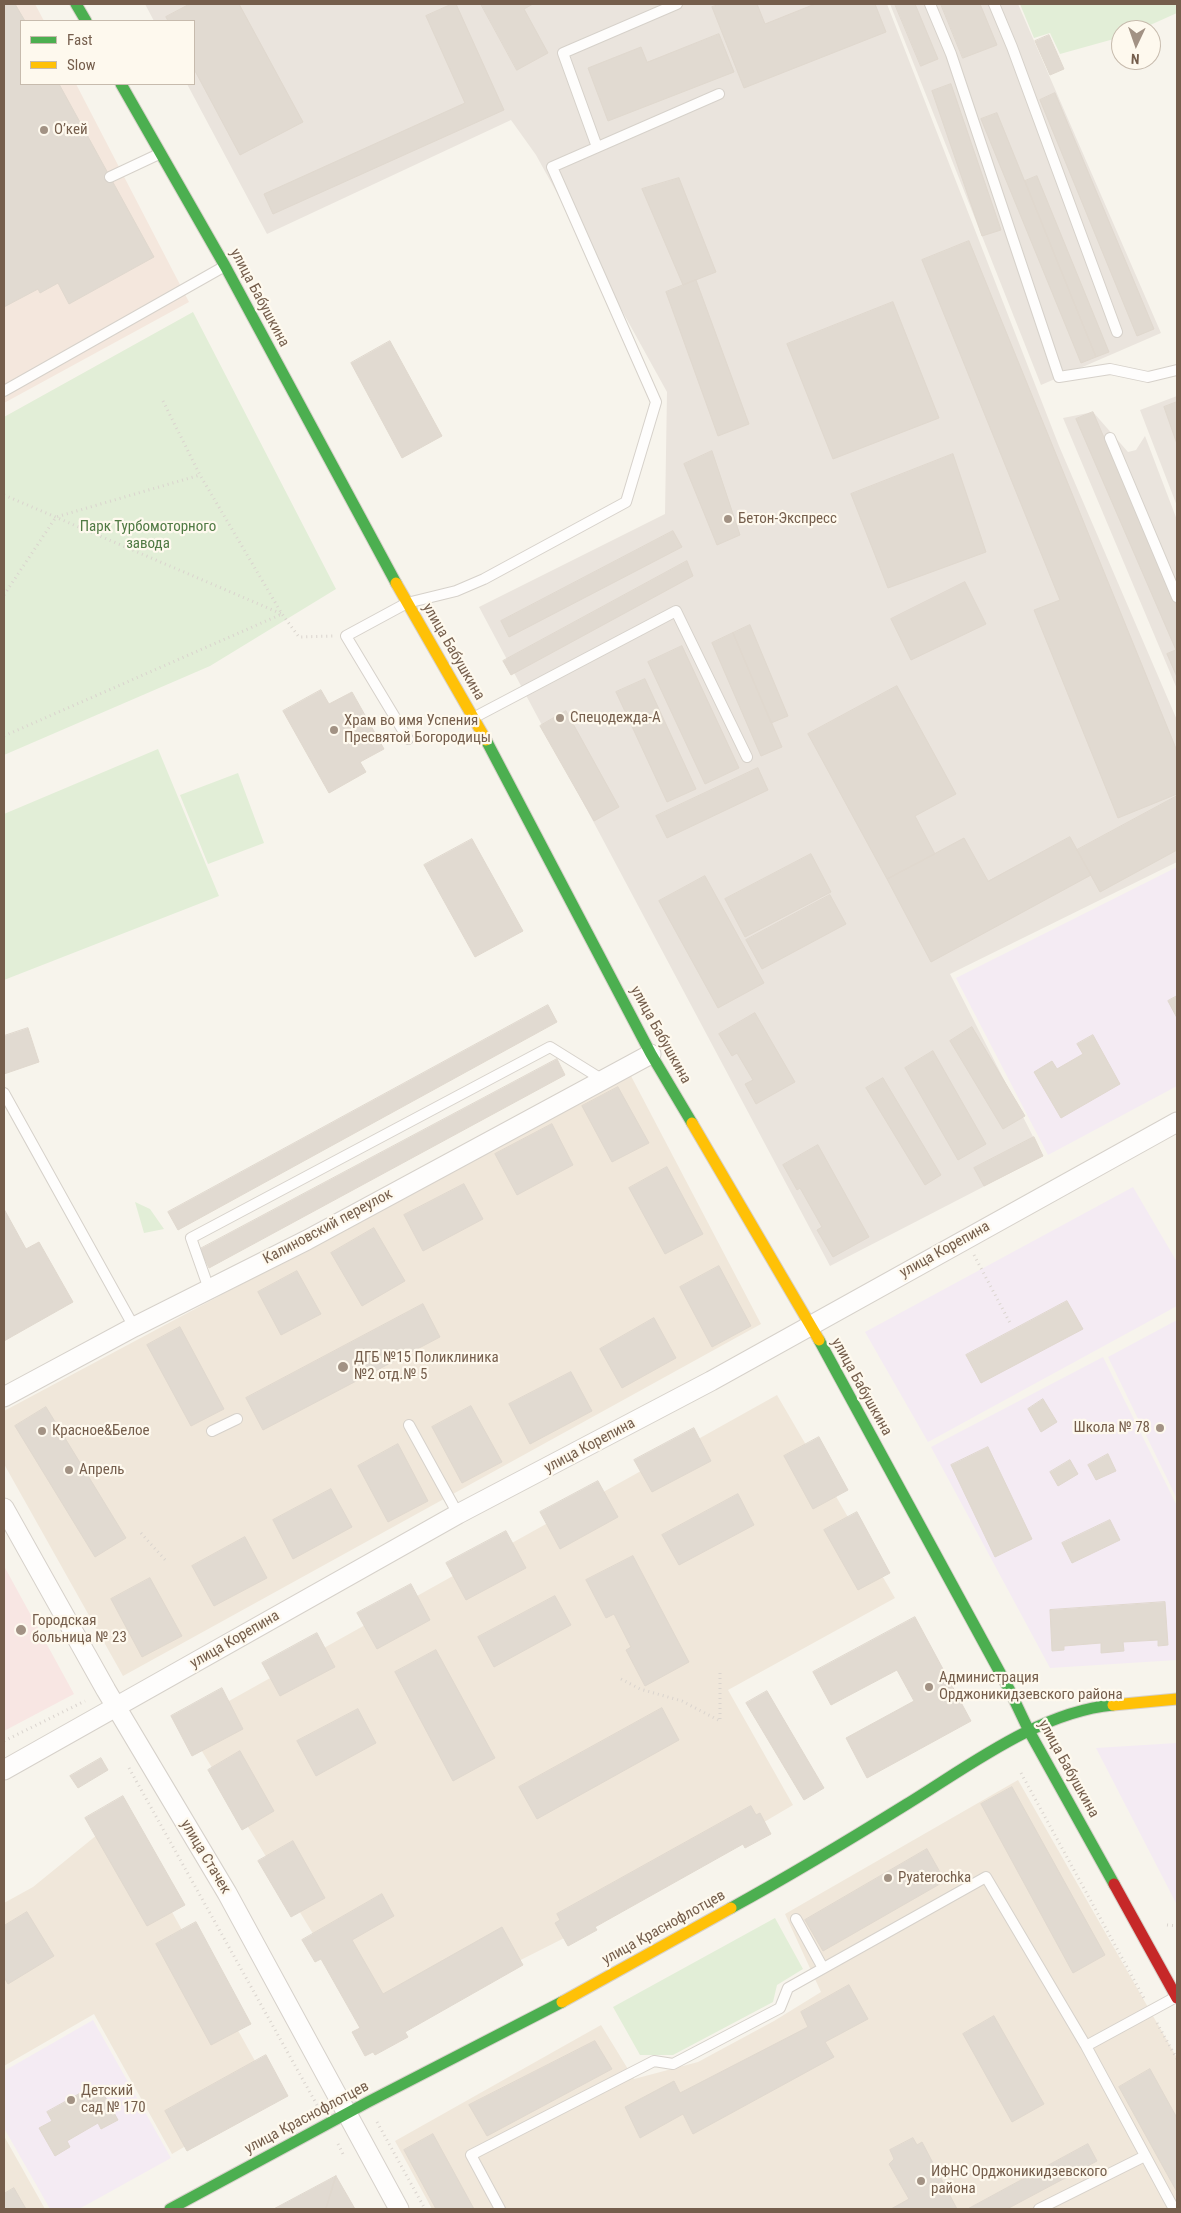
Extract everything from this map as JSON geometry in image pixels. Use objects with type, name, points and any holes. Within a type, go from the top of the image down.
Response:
[{"type":"street","points":[[76,4],[85,20]]},
{"type":"street","name":"улица Бабушкина","points":[[122,85],[225,266],[406,603],[474,718],[651,1054],[810,1325],[1010,1691],[1029,1731],[1177,1998]]},
{"type":"street","name":"Калиновский переулок","points":[[4,1397],[134,1327],[307,1240],[651,1054]]},
{"type":"street","name":"улица Корепина","points":[[4,1770],[458,1514],[607,1438],[1177,1122]]},
{"type":"street","name":"улица Стачек","points":[[4,1508],[106,1690],[227,1893],[346,2114],[400,2209]]},
{"type":"street","name":"улица Краснофлотцев","points":[[170,2209],[191,2204],[346,2114],[562,2002],[808,1865],[1013,1739],[1066,1714],[1100,1706],[1177,1699]]},
{"type":"lane","points":[[597,148],[563,53],[677,4]]},
{"type":"lane","points":[[930,4],[951,54],[1060,377],[1110,369],[1148,377],[1177,370]]},
{"type":"lane","points":[[994,4],[1012,46],[1117,332]]},
{"type":"lane","points":[[408,740],[346,636],[406,603],[456,591],[484,579],[626,502],[656,402],[552,167],[719,94]]},
{"type":"lane","points":[[110,177],[161,153]]},
{"type":"lane","points":[[4,390],[225,266]]},
{"type":"lane","points":[[1110,438],[1177,597]]},
{"type":"lane","points":[[474,718],[676,611],[747,757]]},
{"type":"lane","points":[[209,1289],[191,1238],[550,1047],[603,1080]]},
{"type":"lane","points":[[4,1093],[134,1327]]},
{"type":"lane","points":[[212,1431],[237,1419]]},
{"type":"lane","points":[[409,1425],[458,1514]]},
{"type":"lane","points":[[500,2209],[471,2155],[654,2061],[673,2064],[780,2008],[788,1988],[986,1877],[1086,2046],[1174,2209]]},
{"type":"lane","points":[[796,1919],[823,1968]]},
{"type":"lane","points":[[1086,2046],[1177,1998]]},
{"type":"lane","points":[[1039,2209],[1145,2156]]},
{"type":"path","points":[[163,401],[200,475],[282,614],[299,637],[346,636]]},
{"type":"path","points":[[4,595],[56,517],[200,475]]},
{"type":"path","points":[[4,495],[282,614]]},
{"type":"path","points":[[4,736],[282,614]]},
{"type":"path","points":[[974,1255],[1010,1322]]},
{"type":"path","points":[[141,1533],[167,1562]]},
{"type":"path","points":[[621,1679],[640,1689],[682,1701],[720,1721],[720,1673]]},
{"type":"path","points":[[4,1741],[106,1690]]},
{"type":"path","points":[[125,1762],[312,2095]]},
{"type":"path","points":[[1021,1773],[1177,2059]]},
{"type":"path","points":[[1167,1925],[1177,1926]]},
{"type":"path","points":[[379,2126],[425,2209]]},
{"type":"shaded area","name":"О’кей","points":[[4,4],[35,4],[43,20],[20,20],[20,85],[77,85],[189,302],[4,403]]},
{"type":"shaded area","points":[[145,4],[887,4],[1059,446],[1177,720],[1177,862],[950,974],[1043,1156],[830,1266],[479,607],[665,514],[667,392],[536,155],[511,120],[267,234],[188,85],[195,85],[195,20],[153,20]]},
{"type":"shaded area","points":[[890,4],[1018,4],[1161,333],[1041,385]]},
{"type":"shaded area","points":[[1177,396],[1177,506],[1140,410]]},
{"type":"shaded area","points":[[1093,412],[1128,452],[1136,450],[1145,436],[1177,520],[1177,689],[1063,418]]},
{"type":"shaded area","points":[[1177,867],[1177,1086],[1048,1155],[956,978]]},
{"type":"shaded area","points":[[631,1076],[761,1324],[123,1676],[4,1464],[4,1411]]},
{"type":"shaded area","points":[[1133,1187],[1177,1262],[1177,1306],[928,1442],[865,1332]]},
{"type":"shaded area","name":"Школа № 78","points":[[1177,1320],[1177,1499],[1108,1357]]},
{"type":"shaded area","points":[[1103,1357],[1177,1506],[1177,1660],[1050,1668],[931,1447]]},
{"type":"shaded area","points":[[777,1395],[895,1598],[728,1690],[793,1805],[586,1927],[374,2034],[186,1725]]},
{"type":"shaded area","name":"Городская больница № 23","points":[[4,1566],[74,1694],[4,1731]]},
{"type":"shaded area","points":[[1177,1743],[1177,1905],[1096,1748]]},
{"type":"shaded area","points":[[1018,1780],[1177,2058],[1177,2209],[432,2209],[395,2141],[601,2025],[634,2079],[698,2062],[774,2021],[821,1992],[785,1914]]},
{"type":"shaded area","points":[[119,1817],[274,2095],[172,2154],[94,2014],[4,2066],[4,1903],[33,1887]]},
{"type":"shaded area","name":"Детский сад № 170","points":[[93,2020],[171,2158],[79,2209],[50,2209],[4,2128],[4,2071]]},
{"type":"shaded area","points":[[4,2136],[45,2209],[4,2209]]},
{"type":"green space","points":[[1020,4],[1177,4],[1177,13],[1161,20],[1111,20],[1111,40],[1060,54],[1050,33],[1034,38]]},
{"type":"green space","name":"Парк Турбомоторного завода","points":[[193,312],[336,589],[210,666],[4,755],[4,417]]},
{"type":"green space","points":[[158,749],[219,896],[4,980],[4,814]]},
{"type":"green space","points":[[238,773],[264,843],[208,864],[180,795]]},
{"type":"green space","points":[[135,1202],[150,1209],[164,1229],[144,1233]]},
{"type":"green space","points":[[775,1918],[803,1969],[777,1985],[773,2002],[673,2055],[640,2055],[613,2007]]},
{"type":"building","name":"О’кей","points":[[4,4],[15,4],[24,20],[20,20],[20,85],[60,85],[154,257],[69,304],[58,283],[40,293],[38,289],[4,307]]},
{"type":"building","points":[[190,4],[239,4],[303,122],[240,155],[195,71],[195,20],[168,20],[166,17]]},
{"type":"building","points":[[456,4],[504,110],[273,214],[264,194],[465,103],[426,16]]},
{"type":"building","points":[[481,4],[533,4],[524,9],[548,53],[517,70]]},
{"type":"building","points":[[721,4],[757,4],[765,24],[815,4],[875,4],[886,32],[744,88],[712,7]]},
{"type":"building","points":[[895,4],[915,4],[938,59],[921,66]]},
{"type":"building","points":[[941,4],[980,4],[997,45],[963,58]]},
{"type":"building","points":[[719,34],[734,72],[608,121],[588,68],[641,47],[647,62]]},
{"type":"building","points":[[1049,35],[1064,69],[1050,75],[1035,41]]},
{"type":"building","points":[[951,84],[1001,230],[982,236],[932,91]]},
{"type":"building","points":[[1055,93],[1154,329],[1137,336],[1040,100]]},
{"type":"building","points":[[997,113],[1096,357],[1081,363],[981,119]]},
{"type":"building","points":[[1037,176],[1109,352],[1096,357],[1025,181]]},
{"type":"building","points":[[679,178],[716,272],[683,285],[642,189]]},
{"type":"building","points":[[969,241],[1177,751],[1177,794],[1118,818],[1034,610],[1060,600],[922,260]]},
{"type":"building","points":[[696,280],[749,424],[718,436],[666,292]]},
{"type":"building","points":[[893,302],[939,418],[833,459],[787,344]]},
{"type":"building","points":[[390,341],[442,436],[402,458],[351,363]]},
{"type":"building","points":[[1177,402],[1177,444],[1164,407]]},
{"type":"building","points":[[1093,412],[1177,607],[1176,650],[1076,419]]},
{"type":"building","points":[[712,451],[740,535],[717,545],[684,464]]},
{"type":"building","points":[[953,454],[986,552],[888,588],[851,494]]},
{"type":"building","points":[[673,531],[682,547],[509,637],[501,621]]},
{"type":"building","points":[[687,561],[693,576],[511,675],[503,661]]},
{"type":"building","points":[[965,582],[986,624],[911,660],[891,619]]},
{"type":"building","points":[[750,625],[788,716],[771,723],[733,633]]},
{"type":"building","points":[[733,633],[782,747],[761,756],[712,643]]},
{"type":"building","points":[[682,646],[739,768],[705,784],[648,662]]},
{"type":"building","points":[[1177,650],[1177,677],[1167,654]]},
{"type":"building","points":[[645,679],[696,789],[667,802],[616,692]]},
{"type":"building","points":[[897,686],[956,794],[915,816],[935,854],[887,879],[808,734]]},
{"type":"building","name":"Храм во имя Успения Пресвятой Богородицы","points":[[321,690],[329,704],[352,692],[384,749],[360,762],[366,772],[329,793],[283,711]]},
{"type":"building","points":[[566,711],[619,807],[594,821],[540,726]]},
{"type":"building","points":[[758,768],[768,790],[667,838],[656,816]]},
{"type":"building","points":[[1177,796],[1177,850],[1100,892],[1077,850]]},
{"type":"building","points":[[1070,837],[1091,875],[931,962],[887,879],[964,838],[988,881]]},
{"type":"building","points":[[472,839],[523,931],[475,957],[424,865]]},
{"type":"building","points":[[811,854],[831,892],[745,937],[725,899]]},
{"type":"building","points":[[705,876],[764,983],[718,1008],[659,901]]},
{"type":"building","points":[[830,895],[846,924],[762,969],[746,940]]},
{"type":"building","points":[[1177,996],[1177,1018],[1168,1001]]},
{"type":"building","points":[[548,1005],[557,1022],[178,1230],[168,1212]]},
{"type":"building","points":[[755,1013],[795,1082],[756,1104],[745,1084],[753,1080],[737,1053],[732,1056],[719,1034]]},
{"type":"building","points":[[972,1027],[1025,1116],[1003,1129],[950,1041]]},
{"type":"building","points":[[28,1028],[39,1062],[4,1074],[4,1036]]},
{"type":"building","points":[[1093,1035],[1120,1084],[1061,1118],[1034,1072],[1052,1061],[1057,1069],[1083,1054],[1077,1044]]},
{"type":"building","points":[[933,1051],[986,1144],[958,1160],[905,1068]]},
{"type":"building","points":[[557,1059],[565,1075],[209,1268],[200,1249]]},
{"type":"building","points":[[883,1078],[941,1175],[925,1185],[866,1088]]},
{"type":"building","points":[[618,1087],[649,1143],[612,1162],[582,1106]]},
{"type":"building","points":[[552,1124],[573,1165],[517,1195],[495,1154]]},
{"type":"building","points":[[1034,1137],[1043,1156],[984,1186],[974,1168]]},
{"type":"building","points":[[818,1145],[869,1237],[833,1257],[817,1230],[822,1227],[800,1188],[797,1190],[783,1165]]},
{"type":"building","points":[[667,1167],[703,1234],[665,1254],[629,1188]]},
{"type":"building","points":[[464,1184],[483,1219],[423,1251],[404,1215]]},
{"type":"building","points":[[4,1209],[26,1249],[39,1242],[73,1302],[4,1341]]},
{"type":"building","points":[[374,1228],[405,1281],[362,1306],[331,1253]]},
{"type":"building","points":[[719,1266],[751,1326],[712,1347],[680,1287]]},
{"type":"building","points":[[297,1271],[321,1314],[281,1335],[258,1292]]},
{"type":"building","points":[[1067,1301],[1083,1329],[981,1383],[966,1355]]},
{"type":"building","name":"ДГБ №15 Поликлиника №2 отд.№ 5","points":[[423,1304],[440,1337],[263,1430],[246,1398]]},
{"type":"building","points":[[654,1318],[676,1358],[622,1388],[600,1349]]},
{"type":"building","points":[[180,1327],[224,1409],[191,1426],[147,1345]]},
{"type":"building","points":[[571,1372],[592,1411],[530,1444],[509,1404]]},
{"type":"building","points":[[1043,1399],[1057,1422],[1041,1432],[1028,1409]]},
{"type":"building","points":[[471,1406],[502,1462],[462,1483],[432,1427]]},
{"type":"building","points":[[46,1407],[126,1538],[95,1557],[15,1426]]},
{"type":"building","points":[[694,1428],[711,1461],[652,1492],[634,1460]]},
{"type":"building","points":[[819,1437],[848,1490],[813,1509],[784,1456]]},
{"type":"building","points":[[398,1444],[428,1501],[388,1522],[358,1466]]},
{"type":"building","points":[[988,1447],[1032,1539],[995,1557],[951,1465]]},
{"type":"building","points":[[1108,1454],[1116,1471],[1096,1480],[1088,1465]]},
{"type":"building","points":[[1070,1460],[1078,1474],[1058,1486],[1050,1472]]},
{"type":"building","points":[[598,1481],[618,1517],[560,1549],[540,1512]]},
{"type":"building","points":[[331,1489],[352,1527],[293,1559],[273,1520]]},
{"type":"building","points":[[738,1494],[754,1525],[679,1565],[662,1535]]},
{"type":"building","points":[[857,1512],[890,1573],[858,1590],[824,1530]]},
{"type":"building","points":[[1110,1520],[1120,1540],[1072,1563],[1062,1543]]},
{"type":"building","points":[[506,1531],[526,1568],[466,1600],[446,1563]]},
{"type":"building","points":[[245,1537],[267,1578],[214,1606],[192,1566]]},
{"type":"building","points":[[633,1556],[689,1662],[645,1686],[626,1650],[631,1647],[614,1614],[606,1618],[586,1580]]},
{"type":"building","points":[[150,1578],[182,1636],[142,1657],[111,1599]]},
{"type":"building","points":[[411,1584],[430,1620],[377,1649],[357,1613]]},
{"type":"building","points":[[555,1596],[571,1625],[494,1667],[478,1637]]},
{"type":"building","points":[[1165,1602],[1168,1645],[1158,1646],[1158,1640],[1123,1642],[1124,1651],[1101,1653],[1101,1643],[1064,1646],[1064,1650],[1052,1651],[1050,1610]]},
{"type":"building","name":"Администрация Орджоникидзевского района","points":[[915,1617],[971,1721],[867,1778],[846,1738],[914,1701],[897,1670],[831,1705],[813,1672]]},
{"type":"building","points":[[317,1633],[335,1667],[280,1696],[262,1663]]},
{"type":"building","points":[[436,1650],[495,1758],[453,1781],[395,1672]]},
{"type":"building","points":[[222,1688],[243,1729],[192,1756],[171,1716]]},
{"type":"building","points":[[767,1691],[824,1788],[804,1800],[746,1703]]},
{"type":"building","points":[[662,1708],[679,1740],[537,1819],[519,1787]]},
{"type":"building","points":[[358,1709],[376,1743],[316,1776],[297,1741]]},
{"type":"building","points":[[240,1751],[274,1811],[242,1830],[208,1770]]},
{"type":"building","points":[[101,1758],[108,1770],[78,1788],[70,1776]]},
{"type":"building","points":[[1012,1787],[1105,1955],[1073,1973],[981,1804]]},
{"type":"building","points":[[123,1796],[185,1905],[147,1926],[85,1818]]},
{"type":"building","points":[[751,1806],[756,1815],[760,1813],[771,1834],[745,1848],[743,1844],[595,1927],[597,1930],[568,1946],[555,1923],[560,1920],[557,1914]]},
{"type":"building","points":[[293,1841],[325,1898],[291,1917],[258,1861]]},
{"type":"building","points":[[927,1849],[945,1881],[823,1951],[805,1920]]},
{"type":"building","points":[[382,1894],[394,1916],[352,1940],[383,1994],[502,1927],[523,1965],[405,2032],[408,2037],[375,2055],[373,2052],[365,2056],[352,2032],[360,2028],[321,1959],[315,1962],[302,1940]]},
{"type":"building","points":[[27,1912],[54,1956],[8,1984],[4,1977],[4,1926]]},
{"type":"building","points":[[196,1922],[251,2024],[211,2045],[156,1944]]},
{"type":"building","points":[[849,1985],[868,2019],[825,2042],[834,2057],[693,2134],[683,2114],[640,2138],[625,2107],[674,2081],[680,2093],[808,2027],[801,2012]]},
{"type":"building","points":[[994,2016],[1044,2104],[1012,2122],[963,2034]]},
{"type":"building","points":[[595,2041],[612,2069],[487,2136],[469,2105]]},
{"type":"building","points":[[266,2055],[288,2096],[187,2151],[165,2111]]},
{"type":"building","points":[[1150,2069],[1177,2118],[1177,2192],[1119,2087]]},
{"type":"building","points":[[83,2092],[88,2101],[103,2093],[118,2120],[101,2129],[98,2123],[67,2141],[70,2147],[55,2156],[39,2128],[52,2121],[47,2112]]},
{"type":"building","points":[[433,2134],[474,2209],[436,2209],[404,2150]]},
{"type":"building","name":"ИФНС Орджоникидзевского района","points":[[913,2138],[917,2145],[922,2142],[957,2209],[891,2209],[909,2199],[889,2164],[894,2159],[890,2150]]},
{"type":"building","points":[[1088,2144],[1097,2161],[1007,2209],[968,2209]]},
{"type":"building","points":[[336,2176],[326,2209],[274,2209]]},
{"type":"building","points":[[336,2176],[355,2209],[326,2209]]},
{"type":"building","points":[[14,2188],[26,2209],[4,2209],[4,2194]]},
{"type":"traffic: fast","points":[[76,4],[85,20]]},
{"type":"traffic: fast","points":[[122,85],[225,266],[396,583]]},
{"type":"traffic: fast","points":[[486,740],[651,1054],[692,1123]]},
{"type":"traffic: fast","points":[[819,1340],[1010,1691],[1029,1731],[1114,1884]]},
{"type":"traffic: fast","points":[[731,1908],[842,1844],[980,1758],[1032,1729],[1058,1718],[1085,1710],[1113,1705]]},
{"type":"traffic: fast","points":[[170,2209],[368,2102],[562,2002]]},
{"type":"traffic: slow","points":[[396,583],[486,740]]},
{"type":"traffic: slow","points":[[692,1123],[819,1340]]},
{"type":"traffic: slow","points":[[1113,1705],[1177,1699]]},
{"type":"traffic: slow","points":[[562,2002],[731,1908]]},
{"type":"traffic: jam","points":[[1114,1884],[1177,1998]]},
{"type":"place","name":"О’кей","points":[[44,130]]},
{"type":"place","name":"Бетон-Экспресс","points":[[728,519]]},
{"type":"place","name":"Спецодежда-А","points":[[560,718]]},
{"type":"place","name":"Храм во имя Успения Пресвятой Богородицы","points":[[334,730]]},
{"type":"place","name":"ДГБ №15 Поликлиника №2 отд.№ 5","points":[[343,1367]]},
{"type":"place","name":"Школа № 78","points":[[1160,1428]]},
{"type":"place","name":"Красное&Белое","points":[[42,1431]]},
{"type":"place","name":"Апрель","points":[[69,1470]]},
{"type":"place","name":"Городская больница № 23","points":[[21,1630]]},
{"type":"place","name":"Администрация Орджоникидзевского района","points":[[929,1687]]},
{"type":"place","name":"Pyaterochka","points":[[888,1878]]},
{"type":"place","name":"Детский сад № 170","points":[[71,2100]]},
{"type":"place","name":"ИФНС Орджоникидзевского района","points":[[921,2181]]}]
